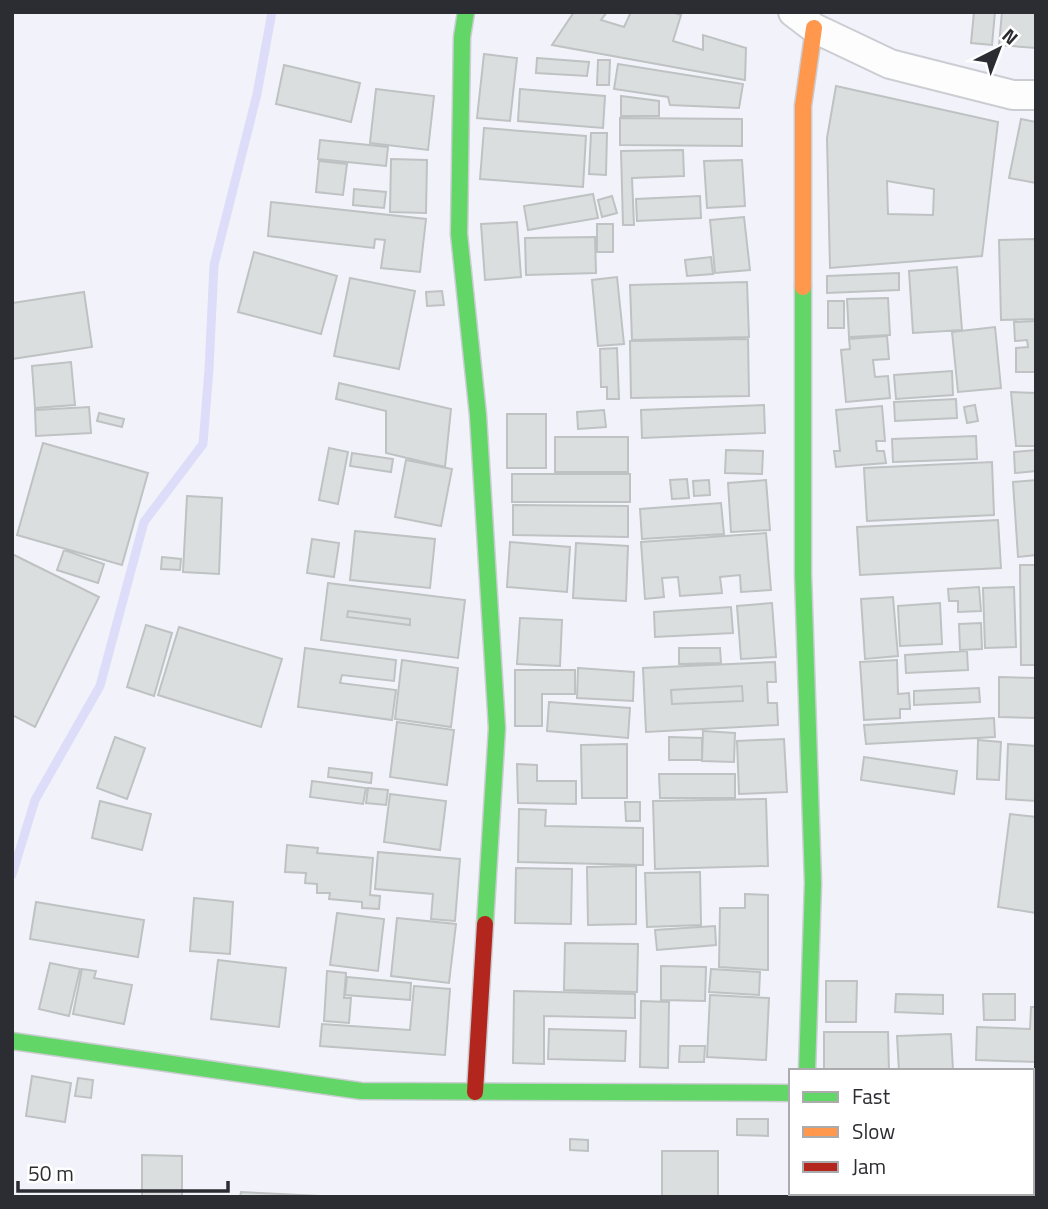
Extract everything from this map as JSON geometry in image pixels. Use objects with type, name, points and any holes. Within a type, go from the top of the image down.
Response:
[{"type":"street","points":[[466,12],[462,37],[460,234],[478,415],[497,728],[475,1092]]},
{"type":"street","points":[[807,1069],[813,883],[803,575],[803,20],[890,64],[1013,95],[1036,95]]},
{"type":"street","points":[[12,1041],[361,1091],[789,1093]]},
{"type":"building","points":[[574,12],[607,12],[601,20],[624,27],[631,12],[672,12],[681,15],[673,41],[703,50],[703,35],[746,48],[745,80],[552,45]]},
{"type":"building","points":[[974,12],[995,12],[992,45],[971,43]]},
{"type":"building","points":[[1002,12],[1036,12],[1036,48],[999,45]]},
{"type":"building","points":[[484,54],[517,58],[510,121],[477,118]]},
{"type":"building","points":[[537,58],[589,62],[587,76],[536,73]]},
{"type":"building","points":[[598,60],[610,60],[609,85],[597,85]]},
{"type":"building","points":[[618,64],[743,84],[739,108],[670,105],[668,97],[614,89]]},
{"type":"building","points":[[284,65],[360,83],[351,122],[276,104]]},
{"type":"building","points":[[836,86],[998,122],[982,256],[830,268],[827,138]],"holes":[[[887,181],[934,189],[933,215],[888,214]]]},
{"type":"building","points":[[376,89],[434,96],[428,150],[370,143]]},
{"type":"building","points":[[520,89],[605,96],[603,128],[518,121]]},
{"type":"building","points":[[621,96],[659,101],[659,116],[621,116]]},
{"type":"building","points":[[620,118],[742,119],[742,146],[620,145]]},
{"type":"building","points":[[1021,119],[1036,122],[1036,183],[1009,178]]},
{"type":"building","points":[[484,128],[586,136],[583,187],[480,179]]},
{"type":"building","points":[[591,133],[607,133],[606,175],[589,174]]},
{"type":"building","points":[[320,140],[388,147],[386,166],[318,159]]},
{"type":"building","points":[[683,150],[684,176],[632,178],[634,225],[623,225],[621,151]]},
{"type":"building","points":[[391,159],[427,160],[426,213],[390,212]]},
{"type":"building","points":[[742,160],[745,206],[707,208],[704,161]]},
{"type":"building","points":[[319,161],[347,164],[343,195],[316,192]]},
{"type":"building","points":[[354,189],[386,192],[384,208],[353,205]]},
{"type":"building","points":[[593,194],[598,218],[528,230],[524,206]]},
{"type":"building","points":[[612,196],[617,213],[602,217],[598,200]]},
{"type":"building","points":[[700,196],[701,218],[637,221],[636,199]]},
{"type":"building","points":[[271,202],[426,219],[420,272],[381,268],[385,240],[375,239],[374,248],[268,236]]},
{"type":"building","points":[[744,217],[750,270],[715,273],[710,220]]},
{"type":"building","points":[[517,222],[521,277],[485,280],[481,224]]},
{"type":"building","points":[[597,224],[613,224],[613,252],[597,252]]},
{"type":"building","points":[[595,237],[596,273],[526,275],[525,238]]},
{"type":"building","points":[[1036,239],[1036,319],[1001,320],[999,240]]},
{"type":"building","points":[[254,252],[337,276],[321,334],[238,312]]},
{"type":"building","points":[[711,257],[713,274],[687,276],[685,260]]},
{"type":"building","points":[[957,267],[962,330],[913,333],[909,271]]},
{"type":"building","points":[[899,273],[899,290],[827,293],[827,276]]},
{"type":"building","points":[[617,277],[624,344],[598,346],[592,280]]},
{"type":"building","points":[[350,278],[415,291],[399,369],[334,356]]},
{"type":"building","points":[[747,282],[749,337],[632,340],[630,285]]},
{"type":"building","points":[[442,291],[444,305],[427,306],[426,292]]},
{"type":"building","points":[[84,292],[92,347],[12,359],[12,303]]},
{"type":"building","points":[[888,298],[890,335],[849,337],[847,299]]},
{"type":"building","points":[[828,301],[844,301],[844,328],[828,328]]},
{"type":"building","points":[[1036,321],[1036,372],[1016,372],[1016,348],[1028,347],[1027,340],[1015,341],[1014,322]]},
{"type":"building","points":[[995,327],[1001,388],[958,392],[952,332]]},
{"type":"building","points":[[887,336],[889,359],[873,360],[875,377],[888,376],[890,398],[846,402],[841,350],[850,349],[849,339]]},
{"type":"building","points":[[748,339],[749,396],[631,398],[630,341]]},
{"type":"building","points":[[617,348],[619,399],[607,399],[607,387],[601,387],[600,349]]},
{"type":"building","points":[[71,362],[75,405],[35,408],[32,366]]},
{"type":"building","points":[[952,371],[953,395],[896,399],[894,375]]},
{"type":"building","points":[[339,383],[451,409],[445,467],[386,453],[386,411],[336,399]]},
{"type":"building","points":[[1011,392],[1036,393],[1036,446],[1016,446]]},
{"type":"building","points":[[956,399],[957,418],[895,421],[894,402]]},
{"type":"building","points":[[764,405],[765,433],[642,438],[641,410]]},
{"type":"building","points":[[975,405],[978,421],[967,423],[964,407]]},
{"type":"building","points":[[882,406],[885,441],[876,441],[877,451],[884,451],[886,463],[836,467],[834,451],[840,451],[836,410]]},
{"type":"building","points":[[89,407],[91,433],[36,436],[35,410]]},
{"type":"building","points":[[604,410],[606,427],[578,429],[577,412]]},
{"type":"building","points":[[99,413],[124,419],[122,427],[97,421]]},
{"type":"building","points":[[507,414],[546,414],[546,468],[507,468]]},
{"type":"building","points":[[976,436],[977,459],[893,462],[892,439]]},
{"type":"building","points":[[555,437],[628,437],[628,472],[555,472]]},
{"type":"building","points":[[43,443],[148,473],[122,565],[17,535]]},
{"type":"building","points":[[329,448],[348,452],[338,504],[319,500]]},
{"type":"building","points":[[726,450],[763,451],[762,474],[725,473]]},
{"type":"building","points":[[1036,450],[1036,471],[1015,473],[1014,452]]},
{"type":"building","points":[[352,453],[393,459],[391,472],[350,466]]},
{"type":"building","points":[[406,460],[452,469],[441,526],[395,517]]},
{"type":"building","points":[[992,462],[994,515],[867,521],[864,468]]},
{"type":"building","points":[[512,474],[630,474],[630,502],[512,502]]},
{"type":"building","points":[[687,479],[689,498],[672,499],[670,480]]},
{"type":"building","points":[[709,480],[710,495],[694,496],[693,481]]},
{"type":"building","points":[[766,480],[770,530],[731,532],[728,483]]},
{"type":"building","points":[[1036,480],[1036,555],[1018,557],[1013,482]]},
{"type":"building","points":[[187,496],[222,498],[219,574],[183,572]]},
{"type":"building","points":[[721,503],[724,534],[642,539],[640,509]]},
{"type":"building","points":[[513,505],[628,506],[628,537],[513,535]]},
{"type":"building","points":[[998,520],[1001,568],[860,575],[857,527]]},
{"type":"building","points":[[355,531],[435,539],[430,588],[350,580]]},
{"type":"building","points":[[766,533],[771,590],[741,592],[740,575],[720,577],[722,593],[680,596],[678,577],[662,578],[664,597],[645,599],[641,542]]},
{"type":"building","points":[[312,539],[339,543],[334,577],[307,573]]},
{"type":"building","points":[[510,542],[570,547],[567,592],[507,587]]},
{"type":"building","points":[[576,543],[628,546],[626,601],[573,598]]},
{"type":"building","points":[[64,550],[104,564],[98,583],[57,570]]},
{"type":"building","points":[[12,554],[99,597],[35,727],[12,715]]},
{"type":"building","points":[[162,557],[181,559],[180,570],[161,569]]},
{"type":"building","points":[[1020,565],[1036,565],[1036,665],[1021,665]]},
{"type":"building","points":[[328,583],[465,600],[458,658],[321,640]],"holes":[[[348,611],[410,619],[410,625],[347,617]]]},
{"type":"building","points":[[979,587],[981,611],[958,612],[958,601],[949,601],[948,589]]},
{"type":"building","points":[[1014,587],[1016,647],[985,648],[983,588]]},
{"type":"building","points":[[893,597],[898,656],[865,659],[861,599]]},
{"type":"building","points":[[772,603],[776,657],[741,659],[737,606]]},
{"type":"building","points":[[940,603],[942,644],[900,646],[898,606]]},
{"type":"building","points":[[731,607],[733,633],[655,637],[654,612]]},
{"type":"building","points":[[348,611],[410,619],[410,625],[347,617]]},
{"type":"building","points":[[520,618],[562,620],[560,666],[517,664]]},
{"type":"building","points":[[981,623],[982,649],[960,650],[959,624]]},
{"type":"building","points":[[146,625],[172,633],[154,696],[127,687]]},
{"type":"building","points":[[179,627],[282,659],[261,727],[158,695]]},
{"type":"building","points":[[305,648],[396,660],[394,681],[342,675],[340,683],[396,690],[392,720],[298,707]]},
{"type":"building","points":[[679,648],[720,648],[721,663],[679,664]]},
{"type":"building","points":[[967,651],[968,670],[906,673],[905,655]]},
{"type":"building","points":[[402,660],[458,668],[451,727],[395,719]]},
{"type":"building","points":[[897,660],[898,694],[909,693],[910,709],[900,709],[900,718],[864,720],[860,662]]},
{"type":"building","points":[[775,662],[776,682],[767,682],[768,703],[777,703],[778,725],[646,732],[643,668]],"holes":[[[742,686],[743,701],[672,704],[671,690]]]},
{"type":"building","points":[[578,668],[634,672],[633,701],[577,698]]},
{"type":"building","points":[[515,670],[575,670],[575,694],[542,694],[542,726],[515,726]]},
{"type":"building","points":[[999,677],[1036,678],[1036,718],[999,717]]},
{"type":"building","points":[[742,686],[743,701],[672,704],[671,690]]},
{"type":"building","points":[[979,688],[980,702],[914,705],[914,691]]},
{"type":"building","points":[[549,702],[630,708],[628,738],[547,731]]},
{"type":"building","points":[[994,718],[995,737],[866,744],[864,725]]},
{"type":"building","points":[[397,722],[454,730],[447,785],[390,777]]},
{"type":"building","points":[[703,731],[735,733],[734,762],[702,761]]},
{"type":"building","points":[[115,737],[145,748],[127,799],[97,788]]},
{"type":"building","points":[[669,737],[702,738],[702,760],[669,760]]},
{"type":"building","points":[[784,739],[787,792],[739,794],[737,741]]},
{"type":"building","points":[[978,740],[1001,742],[999,780],[977,779]]},
{"type":"building","points":[[627,744],[627,798],[582,798],[581,745]]},
{"type":"building","points":[[1008,744],[1036,746],[1036,801],[1006,799]]},
{"type":"building","points":[[864,757],[957,771],[954,794],[861,780]]},
{"type":"building","points":[[517,764],[537,765],[537,781],[576,781],[576,804],[518,803]]},
{"type":"building","points":[[329,768],[372,773],[371,783],[328,777]]},
{"type":"building","points":[[659,774],[735,774],[735,798],[660,798]]},
{"type":"building","points":[[312,781],[366,788],[363,804],[310,797]]},
{"type":"building","points":[[368,788],[388,790],[386,805],[366,803]]},
{"type":"building","points":[[390,794],[446,801],[440,850],[384,842]]},
{"type":"building","points":[[766,799],[768,866],[655,869],[653,801]]},
{"type":"building","points":[[100,801],[151,814],[142,850],[92,838]]},
{"type":"building","points":[[625,802],[640,802],[640,821],[626,821]]},
{"type":"building","points":[[519,809],[546,810],[545,826],[643,828],[643,865],[518,862]]},
{"type":"building","points":[[1010,814],[1036,817],[1036,913],[998,907]]},
{"type":"building","points":[[287,845],[318,848],[317,853],[373,858],[370,895],[380,896],[379,909],[362,908],[362,902],[329,899],[330,893],[317,893],[317,884],[305,883],[306,873],[285,872]]},
{"type":"building","points":[[378,852],[460,859],[455,921],[431,919],[433,894],[375,889]]},
{"type":"building","points":[[636,866],[636,924],[588,925],[587,867]]},
{"type":"building","points":[[516,868],[572,869],[571,924],[515,923]]},
{"type":"building","points":[[700,872],[701,925],[647,927],[645,873]]},
{"type":"building","points":[[745,894],[768,895],[768,970],[719,967],[720,908],[745,908]]},
{"type":"building","points":[[194,898],[233,902],[230,954],[190,951]]},
{"type":"building","points":[[36,902],[144,920],[138,957],[30,939]]},
{"type":"building","points":[[337,913],[384,919],[378,971],[330,965]]},
{"type":"building","points":[[397,918],[456,924],[449,983],[391,976]]},
{"type":"building","points":[[715,926],[716,945],[657,950],[655,930]]},
{"type":"building","points":[[565,943],[638,944],[637,992],[564,990]]},
{"type":"building","points":[[218,960],[286,968],[279,1027],[211,1019]]},
{"type":"building","points":[[50,963],[80,969],[69,1016],[39,1009]]},
{"type":"building","points":[[661,966],[706,967],[705,1001],[661,1000]]},
{"type":"building","points":[[82,969],[96,971],[94,978],[132,985],[124,1024],[73,1014]]},
{"type":"building","points":[[711,969],[760,972],[759,995],[709,992]]},
{"type":"building","points":[[327,971],[346,973],[344,998],[351,998],[349,1023],[324,1021]]},
{"type":"building","points":[[347,977],[411,983],[410,1000],[345,995]]},
{"type":"building","points":[[826,981],[857,981],[856,1022],[826,1022]]},
{"type":"building","points":[[414,986],[450,989],[445,1055],[320,1046],[322,1024],[410,1030]]},
{"type":"building","points":[[514,991],[635,994],[635,1018],[544,1016],[544,1064],[513,1063]]},
{"type":"building","points":[[896,994],[943,995],[943,1014],[895,1012]]},
{"type":"building","points":[[983,994],[1015,994],[1015,1020],[984,1020]]},
{"type":"building","points":[[710,995],[769,998],[766,1060],[707,1057]]},
{"type":"building","points":[[641,1001],[669,1002],[668,1068],[640,1067]]},
{"type":"building","points":[[1031,1007],[1036,1007],[1036,1062],[976,1060],[977,1027],[1030,1029]]},
{"type":"building","points":[[549,1029],[626,1031],[625,1061],[548,1059]]},
{"type":"building","points":[[824,1032],[888,1032],[889,1069],[824,1069]]},
{"type":"building","points":[[951,1034],[953,1069],[899,1069],[897,1036]]},
{"type":"building","points":[[680,1046],[705,1046],[704,1062],[679,1062]]},
{"type":"building","points":[[32,1076],[71,1083],[65,1122],[26,1116]]},
{"type":"building","points":[[78,1078],[93,1080],[91,1098],[75,1096]]},
{"type":"building","points":[[737,1119],[768,1119],[768,1136],[737,1135]]},
{"type":"building","points":[[570,1139],[588,1140],[588,1151],[570,1150]]},
{"type":"building","points":[[662,1151],[718,1151],[718,1197],[662,1197]]},
{"type":"building","points":[[142,1155],[182,1156],[182,1197],[142,1197]]},
{"type":"building","points":[[241,1192],[342,1197],[240,1197]]},
{"type":"waterway","points":[[12,875],[35,800],[100,686],[144,522],[203,444],[214,265],[257,94],[272,12]]},
{"type":"traffic: fast","points":[[466,12],[462,37],[459,234],[478,415],[497,728],[485,924]]},
{"type":"traffic: fast","points":[[803,287],[803,575],[813,883],[807,1069]]},
{"type":"traffic: fast","points":[[12,1041],[361,1091],[789,1093]]},
{"type":"traffic: slow","points":[[803,287],[803,106],[814,28]]},
{"type":"traffic: jam","points":[[475,1092],[485,924]]}]
